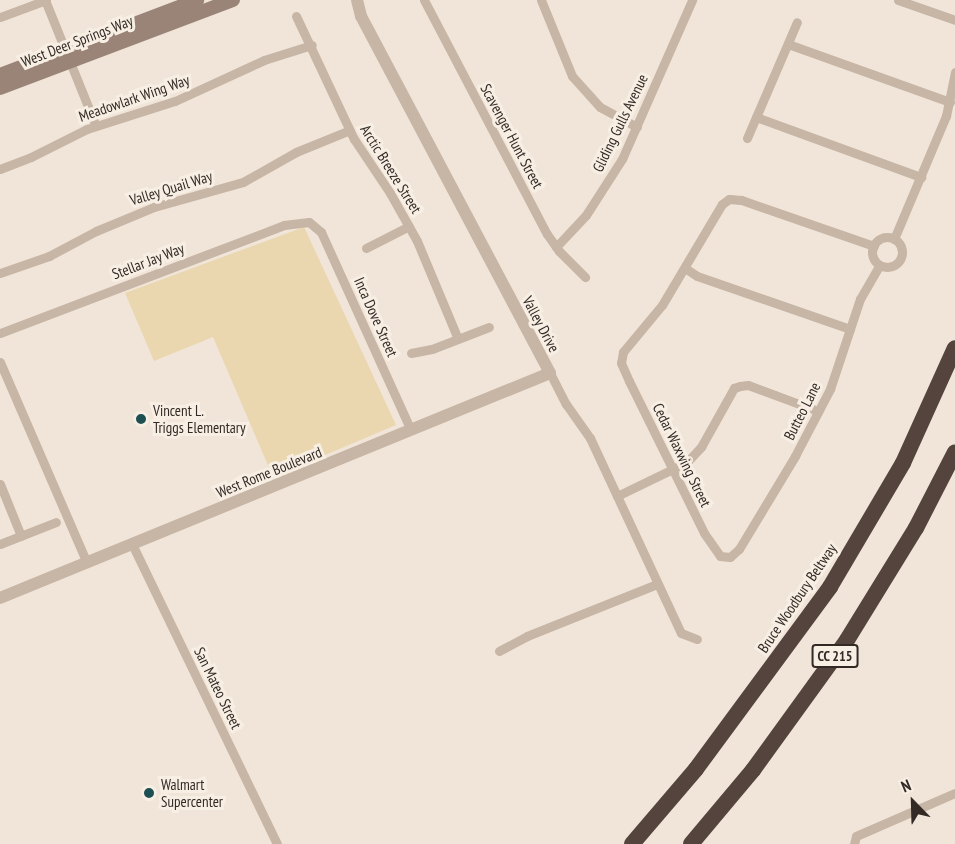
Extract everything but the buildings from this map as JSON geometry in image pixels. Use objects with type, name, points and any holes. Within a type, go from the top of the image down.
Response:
[{"type":"highway","name":"Bruce Woodbury Beltway","points":[[632,844],[658,815],[760,685],[830,587],[903,463],[955,348]]},
{"type":"highway","name":"CC 215","points":[[691,844],[753,770],[847,640],[916,528],[955,452]]},
{"type":"highway","points":[[627,844],[658,815]]},
{"type":"main road","name":"West Deer Springs Way","points":[[0,88],[67,56],[197,0]]},
{"type":"main road","name":"West Deer Springs Way","points":[[0,75],[67,56],[233,0]]},
{"type":"street","points":[[0,17],[46,0],[96,126]]},
{"type":"street","name":"Valley Drive","points":[[348,0],[361,16],[566,404],[590,438],[681,633],[697,639]]},
{"type":"street","name":"Valley Drive","points":[[357,0],[361,16]]},
{"type":"street","points":[[541,0],[572,76],[600,107],[637,127]]},
{"type":"street","name":"Gliding Gulls Avenue","points":[[556,247],[586,215],[622,159],[692,0]]},
{"type":"street","points":[[898,0],[955,20]]},
{"type":"street","name":"Scavenger Hunt Street","points":[[428,2],[556,247],[585,277]]},
{"type":"street","name":"Arctic Breeze Street","points":[[296,16],[312,45],[350,130],[409,226],[431,271],[458,339]]},
{"type":"street","points":[[747,138],[797,22]]},
{"type":"street","points":[[788,44],[950,102]]},
{"type":"street","name":"Meadowlark Wing Way","points":[[0,169],[96,126],[175,101],[264,60],[312,45]]},
{"type":"street","points":[[894,239],[950,102],[955,72]]},
{"type":"street","points":[[756,117],[921,177]]},
{"type":"street","name":"Valley Quail Way","points":[[0,273],[49,256],[96,231],[154,207],[243,182],[296,152],[350,130]]},
{"type":"street","points":[[850,329],[697,276],[685,268],[722,204],[729,199],[741,200],[874,246]]},
{"type":"street","name":"Stellar Jay Way","points":[[0,333],[284,225],[309,222]]},
{"type":"street","name":"Inca Dove Street","points":[[309,222],[321,232],[411,430]]},
{"type":"street","points":[[366,248],[409,226]]},
{"type":"street","points":[[884,238],[894,239],[902,248],[900,260],[891,266],[880,265],[873,256],[874,246],[884,238]]},
{"type":"street","name":"Butteo Lane","points":[[727,557],[739,549],[762,514],[818,411],[835,377],[865,288],[880,265]]},
{"type":"street","name":"Cedar Waxwing Street","points":[[685,268],[662,305],[623,352],[621,358],[624,370],[710,545],[720,556],[727,557]]},
{"type":"street","points":[[411,353],[432,349],[489,327]]},
{"type":"street","points":[[0,362],[87,563]]},
{"type":"street","name":"West Rome Boulevard","points":[[0,598],[550,372]]},
{"type":"street","points":[[617,496],[673,469],[694,456],[734,388],[748,385],[818,411]]},
{"type":"street","points":[[0,484],[21,536]]},
{"type":"street","points":[[0,544],[56,522]]},
{"type":"street","name":"San Mateo Street","points":[[132,544],[276,844]]},
{"type":"street","points":[[499,651],[527,636],[657,584]]},
{"type":"street","points":[[855,840],[955,793]]},
{"type":"sand","points":[[304,227],[396,425],[273,477],[213,337],[154,361],[125,293]]},
{"type":"place","name":"Vincent L. Triggs Elementary","points":[[141,419]]},
{"type":"place","name":"Walmart Supercenter","points":[[149,793]]}]
